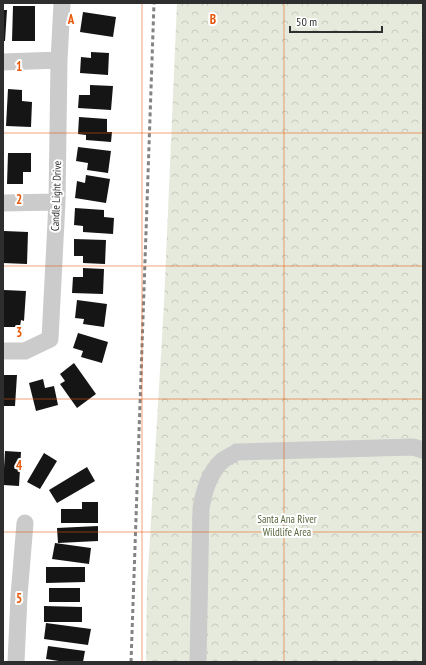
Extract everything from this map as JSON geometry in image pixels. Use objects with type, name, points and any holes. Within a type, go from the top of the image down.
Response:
[{"type":"street","name":"Candle Light Drive","points":[[3,351],[25,351],[50,339],[57,202],[59,60],[62,3]]},
{"type":"street","points":[[3,62],[42,62],[59,60]]},
{"type":"street","points":[[3,203],[57,202]]},
{"type":"street","points":[[198,662],[201,508],[206,484],[212,472],[223,460],[237,452],[420,444]]},
{"type":"street","points":[[16,662],[11,596],[25,523]]},
{"type":"green space","name":"Santa Ana River Wildlife Area","points":[[177,3],[423,3],[423,662],[146,662],[147,587],[164,304]]},
{"type":"building","points":[[13,6],[35,6],[35,41],[12,41]]},
{"type":"building","points":[[3,10],[7,10],[5,41],[3,41]]},
{"type":"building","points":[[83,12],[116,17],[113,37],[80,32]]},
{"type":"building","points":[[91,52],[109,53],[108,75],[80,73],[81,57],[91,58]]},
{"type":"building","points":[[90,85],[113,86],[111,110],[78,108],[79,95],[90,95]]},
{"type":"building","points":[[8,89],[22,90],[22,101],[32,102],[31,127],[6,126]]},
{"type":"building","points":[[79,117],[107,119],[107,132],[112,132],[111,142],[86,140],[86,135],[78,134]]},
{"type":"building","points":[[78,147],[111,151],[108,173],[87,170],[88,163],[76,161]]},
{"type":"building","points":[[8,153],[31,153],[31,172],[23,172],[23,184],[7,184]]},
{"type":"building","points":[[86,175],[110,179],[106,203],[75,198],[77,181],[85,183]]},
{"type":"building","points":[[75,208],[104,210],[104,217],[114,218],[113,234],[83,232],[83,226],[74,225]]},
{"type":"building","points":[[4,231],[28,232],[27,264],[3,263]]},
{"type":"building","points":[[74,239],[106,240],[105,264],[83,263],[83,256],[74,256]]},
{"type":"building","points":[[83,268],[104,269],[103,294],[72,293],[73,277],[83,277]]},
{"type":"building","points":[[4,290],[26,291],[24,321],[21,320],[20,327],[3,327]]},
{"type":"building","points":[[77,300],[107,304],[104,327],[83,324],[84,319],[75,318]]},
{"type":"building","points":[[78,333],[108,342],[102,363],[81,357],[83,351],[73,348]]},
{"type":"building","points":[[74,363],[96,394],[77,408],[60,384],[65,381],[60,374]]},
{"type":"building","points":[[3,375],[17,375],[15,406],[3,406]]},
{"type":"building","points":[[43,379],[45,388],[54,386],[58,405],[36,411],[29,383]]},
{"type":"building","points":[[5,451],[21,452],[19,486],[3,485]]},
{"type":"building","points":[[44,453],[57,461],[40,489],[27,482]]},
{"type":"building","points":[[87,467],[95,481],[57,503],[49,490]]},
{"type":"building","points":[[82,502],[98,502],[98,523],[61,523],[61,509],[82,509]]},
{"type":"building","points":[[98,526],[98,541],[58,543],[57,528]]},
{"type":"building","points":[[55,543],[91,548],[89,564],[52,559]]},
{"type":"building","points":[[46,567],[85,567],[85,582],[46,583]]},
{"type":"building","points":[[49,588],[80,588],[80,602],[49,602]]},
{"type":"building","points":[[44,606],[82,607],[82,622],[44,622]]},
{"type":"building","points":[[46,623],[91,629],[88,645],[44,639]]},
{"type":"building","points":[[48,646],[85,651],[83,662],[65,662],[46,659]]},
{"type":"railway","points":[[131,662],[154,3]]}]
